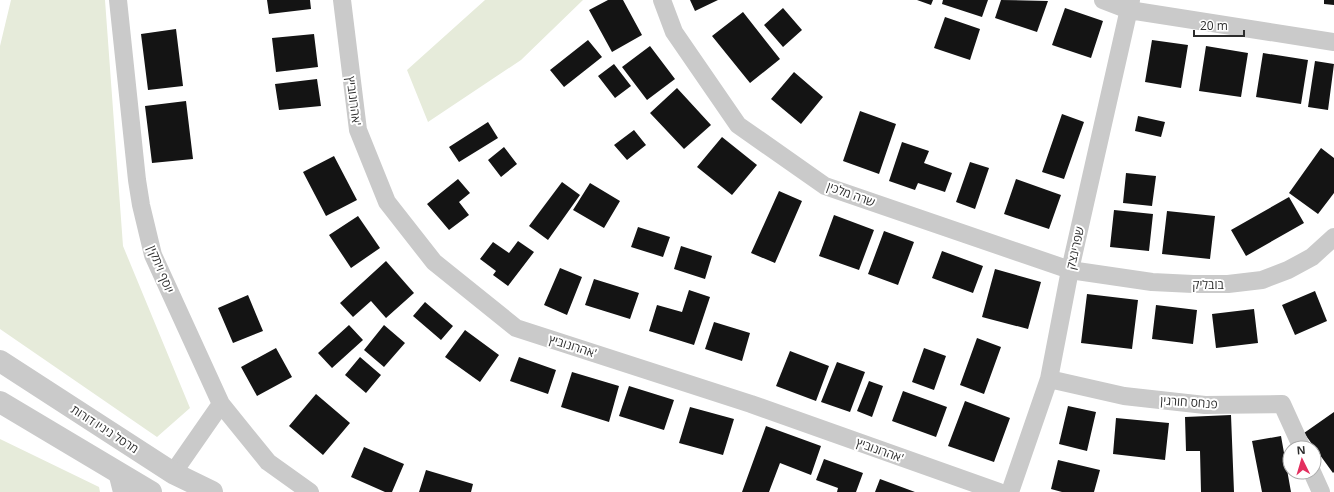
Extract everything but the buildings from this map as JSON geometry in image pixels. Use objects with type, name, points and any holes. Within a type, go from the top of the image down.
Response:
[{"type":"street","name":"יוסף ויתקין","points":[[118,0],[137,180],[141,205],[153,255],[221,404],[268,462],[310,492]]},
{"type":"street","name":"אהרונוביץ'","points":[[342,0],[358,130],[388,202],[434,262],[516,328],[752,404],[999,492]]},
{"type":"street","name":"שרה מלכין","points":[[662,0],[674,32],[738,125],[825,186],[1070,270]]},
{"type":"street","points":[[1103,0],[1334,42]]},
{"type":"street","name":"שפרינצק","points":[[1010,492],[1050,379],[1070,270],[1130,5]]},
{"type":"street","name":"בובליק","points":[[1070,270],[1152,282],[1228,284],[1262,280],[1288,270],[1312,256],[1334,237]]},
{"type":"street","name":"מרסל ניניו דורות","points":[[0,361],[173,473],[212,492]]},
{"type":"street","name":"פנחס חורגין","points":[[1050,379],[1124,396],[1205,405],[1282,404],[1298,440]]},
{"type":"street","points":[[0,402],[119,482],[151,492]]},
{"type":"street","points":[[173,473],[221,404]]},
{"type":"street","points":[[1316,480],[1321,492]]},
{"type":"green space","points":[[11,0],[105,0],[123,246],[190,408],[157,437],[0,329],[0,46]]},
{"type":"green space","points":[[485,0],[583,0],[521,60],[428,122],[407,70]]},
{"type":"green space","points":[[0,439],[99,487],[100,492],[0,492]]}]
